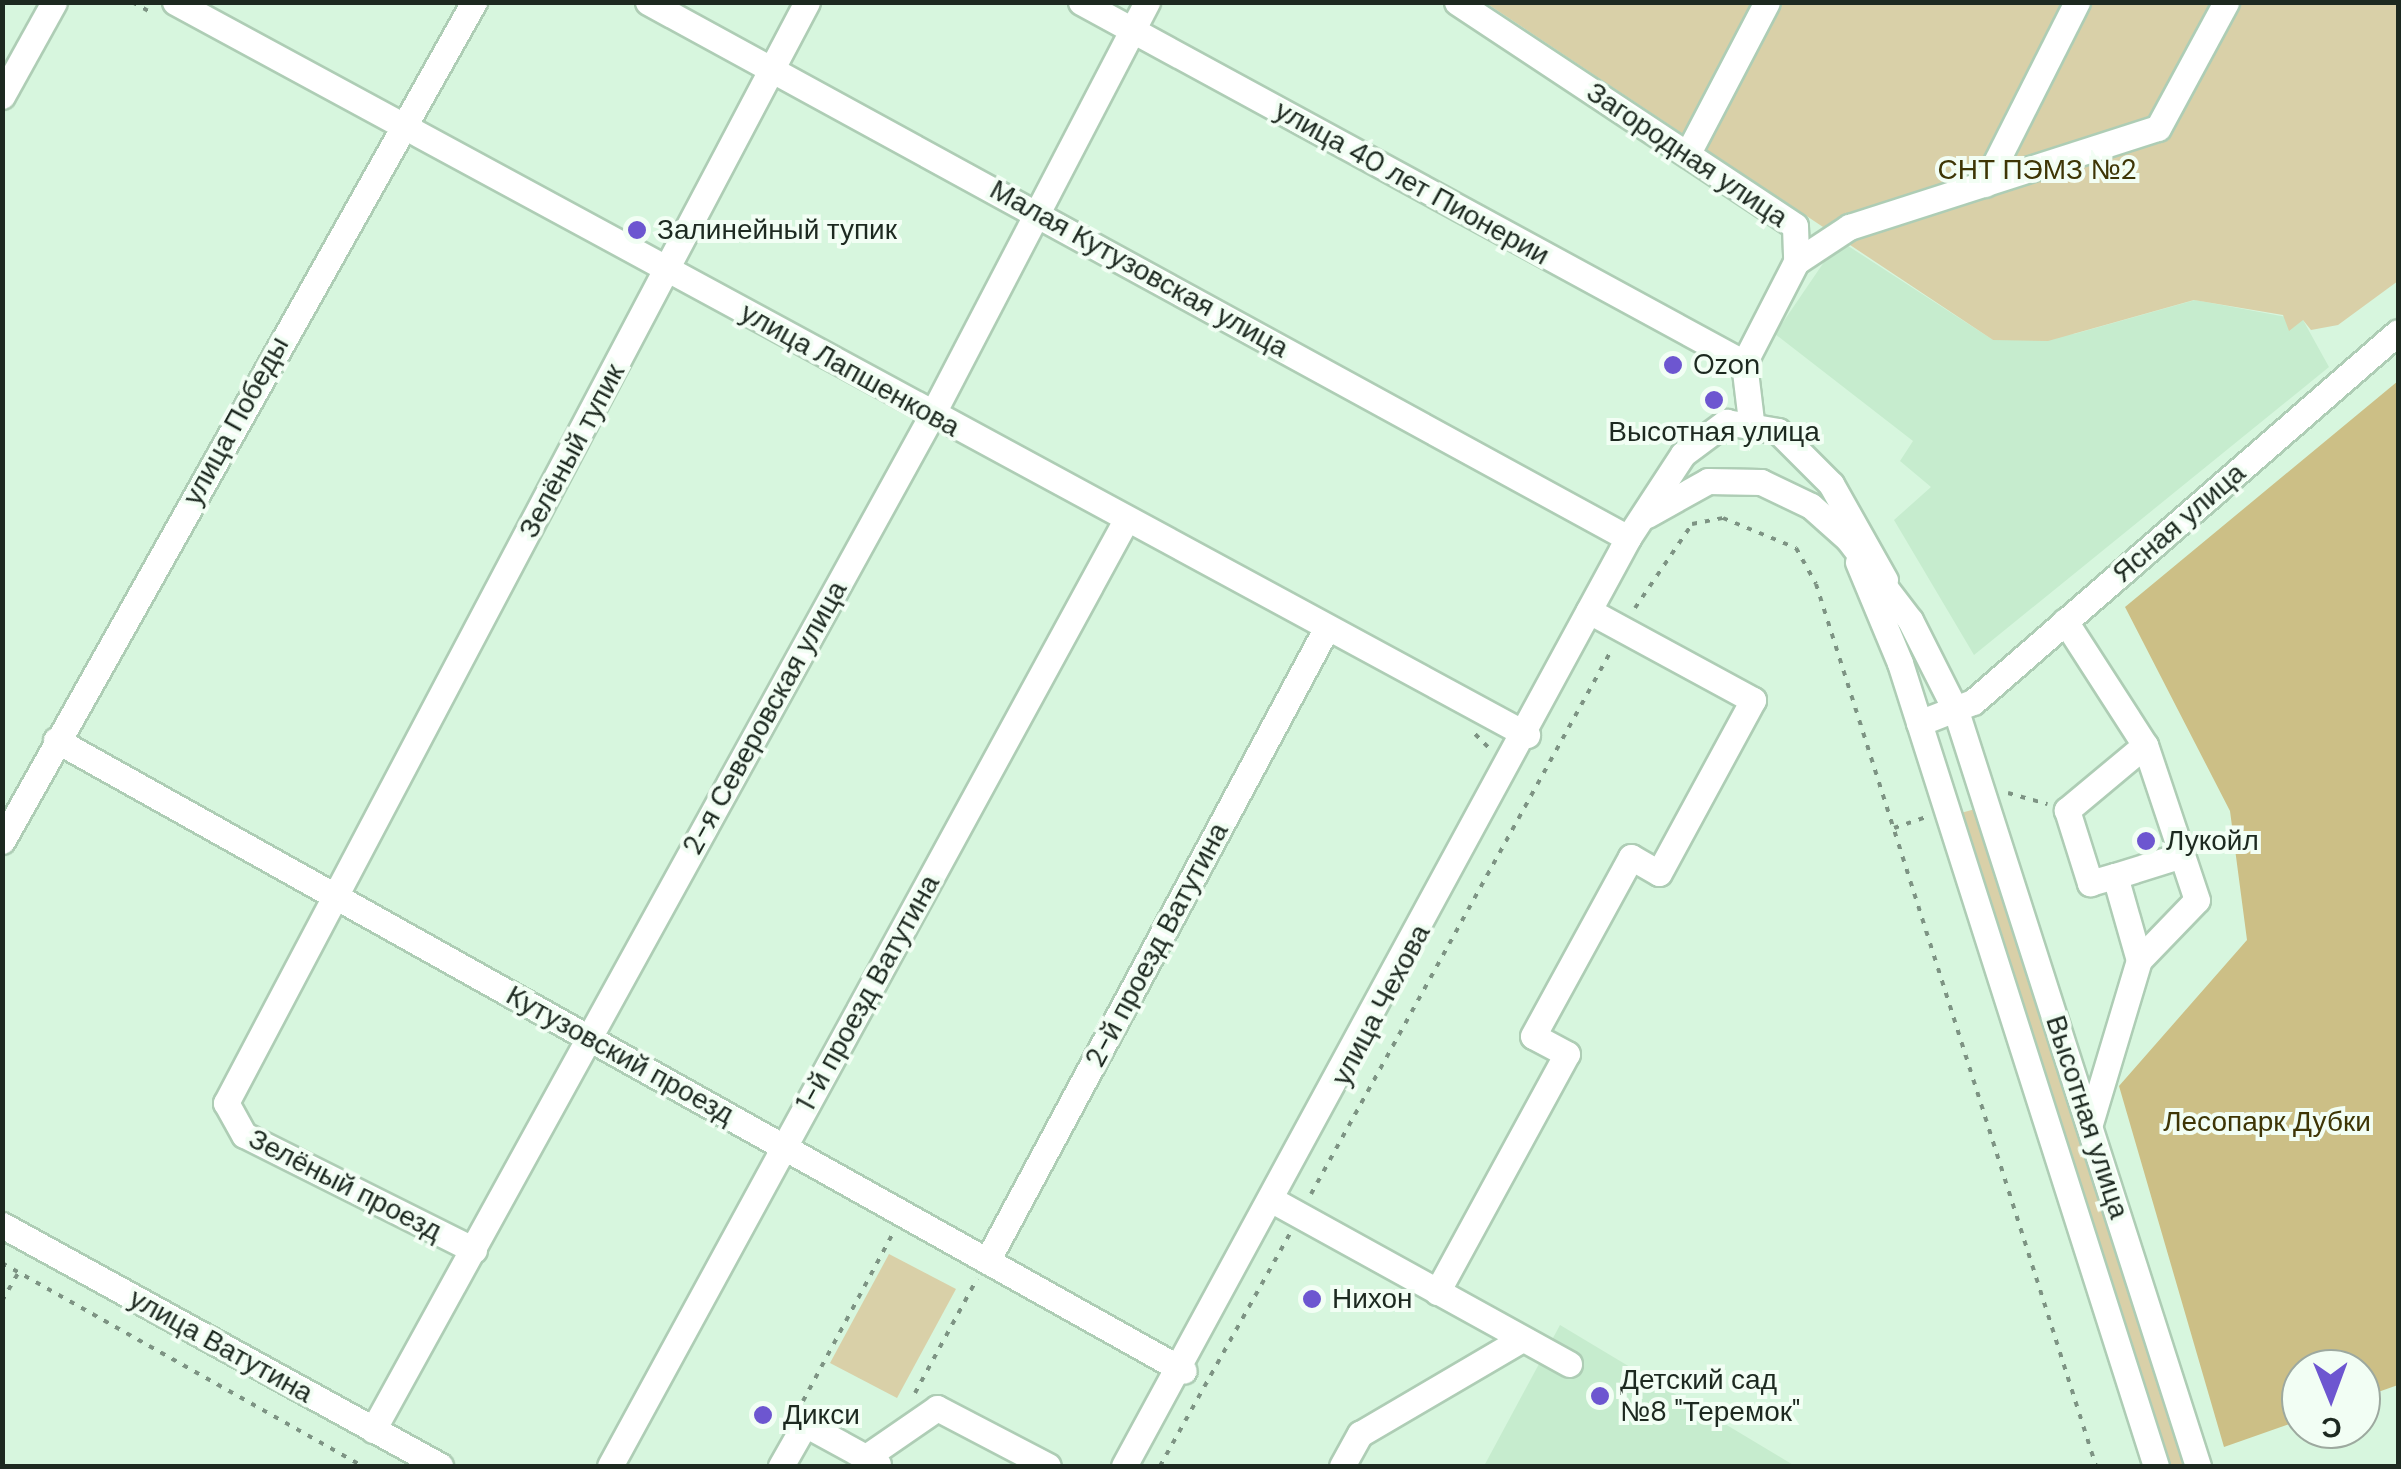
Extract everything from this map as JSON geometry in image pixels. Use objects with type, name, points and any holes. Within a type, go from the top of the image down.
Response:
[{"type":"street","points":[[2,96],[54,2]]},
{"type":"street","name":"улица Лапшенкова","points":[[175,2],[1326,630],[1527,735]]},
{"type":"street","name":"улица Победы","points":[[2,842],[474,2]]},
{"type":"street","name":"Малая Кутузовская улица","points":[[648,2],[1628,538]]},
{"type":"street","name":"Зелёный тупик","points":[[331,896],[670,272],[807,2]]},
{"type":"street","name":"улица 40 лет Пионерии","points":[[1081,2],[1744,364]]},
{"type":"street","name":"2-я Северовская улица","points":[[373,1430],[932,415],[1147,2]]},
{"type":"street","name":"Загородная улица","points":[[1457,2],[1795,226],[1796,262],[1744,364]]},
{"type":"street","points":[[1688,154],[1767,2]]},
{"type":"street","points":[[1985,184],[2078,2]]},
{"type":"street","points":[[1796,262],[1849,227],[2158,128],[2226,2]]},
{"type":"street","name":"Ясная улица","points":[[1956,711],[2398,332]]},
{"type":"street","points":[[1744,364],[1751,421],[1813,459],[1885,580]]},
{"type":"street","name":"улица Чехова","points":[[1124,1466],[1184,1371],[1527,735],[1628,538],[1683,454],[1726,422],[1751,421]]},
{"type":"street","name":"улица Чехова","points":[[1628,538],[1658,502],[1708,480],[1761,482],[1812,506],[1848,539]]},
{"type":"street","name":"1-й проезд Ватутина","points":[[610,1466],[1126,520]]},
{"type":"street","name":"Высотная улица","points":[[1848,539],[1885,580],[1935,664],[1956,711],[2198,1466]]},
{"type":"street","name":"Высотная улица","points":[[1848,539],[1919,724],[2156,1466]]},
{"type":"street","points":[[1437,1292],[1567,1054],[1534,1036],[1631,857],[1659,873],[1753,700],[1589,611]]},
{"type":"street","points":[[2065,621],[2145,745],[2197,900],[2139,960],[2089,1126]]},
{"type":"street","name":"2-й проезд Ватутина","points":[[987,1260],[1326,630]]},
{"type":"street","points":[[1935,664],[1952,677],[1994,682]]},
{"type":"street","points":[[1919,724],[1956,711]]},
{"type":"street","name":"Кутузовский проезд","points":[[56,740],[1184,1371]]},
{"type":"street","points":[[2145,745],[2068,810],[2090,883],[2182,854]]},
{"type":"street","points":[[2114,876],[2139,960]]},
{"type":"street","name":"Зелёный проезд","points":[[331,896],[226,1102],[229,1121],[474,1250]]},
{"type":"street","points":[[1274,1201],[1568,1364]]},
{"type":"street","name":"улица Ватутина","points":[[2,1226],[440,1466]]},
{"type":"street","points":[[1342,1466],[1360,1434],[1522,1339]]},
{"type":"street","points":[[781,1466],[805,1424],[874,1462],[937,1408],[1048,1466]]},
{"type":"path","points":[[1160,1466],[1624,630],[1692,524],[1723,518],[1761,527],[1796,548],[1816,584],[2096,1466]]},
{"type":"path","points":[[1468,727],[1492,751],[1490,763]]},
{"type":"path","points":[[2002,792],[2068,810]]},
{"type":"path","points":[[795,1416],[903,1213]]},
{"type":"path","points":[[906,1408],[987,1260]]},
{"type":"path","points":[[2,1263],[362,1466]]},
{"type":"path","points":[[2,1301],[19,1272]]},
{"type":"shaded area","points":[[1839,240],[1993,340],[2074,334],[2195,300],[2303,320],[2329,367],[1974,655],[1894,520],[1931,487],[1900,461],[1913,441],[1775,334]]},
{"type":"shaded area","name":"Детский сад №8 \"Теремок\"","points":[[1560,1325],[1795,1466],[1484,1466]]},
{"type":"green space","name":"СНТ ПЭМЗ №2","points":[[1486,3],[2398,3],[2398,281],[2338,325],[2311,330],[2303,320],[2289,331],[2283,315],[2194,300],[2048,341],[1993,340]]},
{"type":"green space","name":"Лесопарк Дубки","points":[[2398,381],[2398,1385],[2381,1391],[2381,1349],[2281,1349],[2281,1427],[2224,1447],[2119,1086],[2247,940],[2230,811],[2125,607]]},
{"type":"green space","points":[[1975,809],[2186,1466],[2170,1466],[1961,813]]},
{"type":"green space","points":[[889,1254],[956,1289],[897,1398],[830,1363]]},
{"type":"place","name":"Залинейный тупик","points":[[637,230]]},
{"type":"place","name":"Ozon","points":[[1673,365]]},
{"type":"place","name":"Высотная улица","points":[[1714,400]]},
{"type":"place","name":"Лукойл","points":[[2146,841]]},
{"type":"place","name":"Нихон","points":[[1312,1299]]},
{"type":"place","name":"Детский сад №8 \"Теремок\"","points":[[1600,1396]]},
{"type":"place","name":"Дикси","points":[[763,1415]]}]
